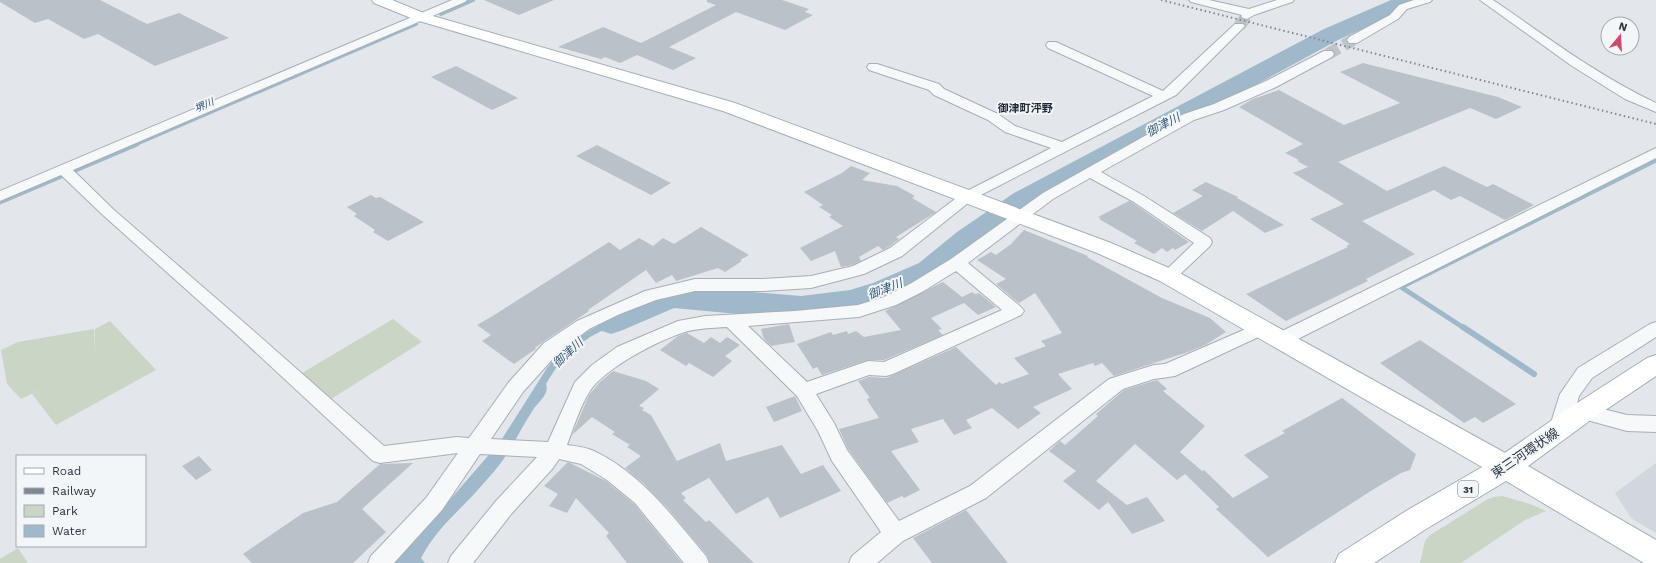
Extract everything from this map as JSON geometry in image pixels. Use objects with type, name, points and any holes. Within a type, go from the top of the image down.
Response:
[{"type":"street","points":[[379,0],[421,17],[729,107],[1104,248],[1168,276],[1506,467],[1656,555]]},
{"type":"street","points":[[0,196],[67,173],[461,0]]},
{"type":"street","points":[[1195,0],[1246,18]]},
{"type":"street","points":[[379,563],[434,504],[480,446],[516,387],[550,348],[583,325],[614,310],[651,295],[695,285],[763,285],[811,282],[858,270],[896,252],[970,197],[1061,148],[1171,92],[1246,18],[1288,0]]},
{"type":"street","points":[[1354,40],[1394,18],[1403,7],[1426,0]]},
{"type":"street","points":[[1486,0],[1576,63],[1630,96],[1656,108]]},
{"type":"street","points":[[1052,45],[1164,96]]},
{"type":"street","points":[[459,563],[504,507],[546,462],[547,450],[582,387],[599,370],[624,352],[678,327],[705,322],[795,318],[859,311],[890,301],[916,288],[957,263],[1018,215],[1048,196],[1189,117],[1219,108],[1265,87],[1328,54]]},
{"type":"street","points":[[873,67],[934,87],[938,92],[993,117],[1010,129],[1061,148]]},
{"type":"street","points":[[860,563],[895,534],[978,492],[1116,384],[1154,372],[1168,372],[1270,334],[1656,152]]},
{"type":"street","points":[[67,173],[109,213],[242,330],[380,455],[457,445],[547,450],[586,457],[614,474],[643,497],[698,563]]},
{"type":"street","points":[[1091,173],[1138,199],[1204,242],[1168,276]]},
{"type":"street","points":[[804,391],[868,368],[886,369],[1015,311],[957,263]]},
{"type":"street","points":[[731,320],[804,391],[828,430],[839,454],[895,534]]},
{"type":"street","points":[[1559,429],[1570,394],[1585,373],[1656,328]]},
{"type":"street","name":"東三河環状線","points":[[1350,563],[1416,520],[1506,467],[1559,429],[1656,364]]},
{"type":"street","points":[[1584,412],[1627,423],[1656,424]]},
{"type":"shaded area","points":[[1656,463],[1656,533],[1631,518],[1615,493]]},
{"type":"green space","points":[[393,319],[422,342],[331,399],[302,373]]},
{"type":"green space","points":[[110,321],[156,370],[56,425],[32,394],[54,383],[21,399],[7,384],[1,350],[18,342],[94,329],[94,353],[95,329]]},
{"type":"green space","points":[[1502,496],[1530,504],[1546,511],[1525,520],[1461,563],[1420,563],[1425,541],[1430,535],[1488,499]]},
{"type":"green space","points":[[18,548],[28,563],[0,563],[0,559]]},
{"type":"water","points":[[666,297],[577,345],[560,363],[549,378],[546,384],[547,388],[545,395],[533,410],[503,460],[476,492],[434,537],[427,547],[421,558],[425,563],[395,563],[500,442],[547,368],[565,345],[588,331],[629,310]]},
{"type":"building","points":[[0,0],[100,0],[147,24],[179,13],[229,38],[155,66],[98,34],[84,39],[48,19],[35,23],[0,2]]},
{"type":"building","points":[[484,0],[554,0],[519,15]]},
{"type":"building","points":[[707,0],[782,0],[809,9],[805,12],[813,15],[785,30],[736,12],[669,47],[696,58],[673,70],[637,55],[620,63],[605,57],[601,59],[558,47],[603,27],[641,43],[716,5],[707,2]]},
{"type":"building","points":[[1363,63],[1498,97],[1522,107],[1496,119],[1470,108],[1338,162],[1387,191],[1444,166],[1487,187],[1493,184],[1534,205],[1505,220],[1460,196],[1451,200],[1434,190],[1362,221],[1415,254],[1366,279],[1368,281],[1286,321],[1246,294],[1348,247],[1346,246],[1350,244],[1310,219],[1344,204],[1293,173],[1308,167],[1297,161],[1299,160],[1285,153],[1303,144],[1239,107],[1253,99],[1279,90],[1344,125],[1400,103],[1340,72]]},
{"type":"building","points":[[456,66],[518,98],[492,110],[431,77]]},
{"type":"building","points":[[597,145],[671,183],[651,195],[576,156]]},
{"type":"building","points":[[851,166],[870,173],[862,180],[897,186],[915,196],[912,198],[936,212],[896,237],[899,239],[890,246],[883,250],[878,246],[859,257],[861,261],[852,265],[841,267],[835,251],[811,261],[800,248],[843,226],[829,217],[832,215],[819,207],[823,205],[804,192],[842,173]]},
{"type":"building","points":[[1206,182],[1238,197],[1237,198],[1284,225],[1265,233],[1233,211],[1202,231],[1173,213],[1203,196],[1192,190]]},
{"type":"building","points":[[371,195],[376,198],[380,197],[424,222],[388,241],[373,232],[375,230],[354,216],[357,214],[347,207]]},
{"type":"building","points":[[1129,201],[1189,242],[1175,250],[1173,248],[1167,252],[1162,248],[1154,254],[1134,243],[1137,241],[1099,219],[1101,218],[1098,217]]},
{"type":"building","points":[[701,227],[749,255],[725,272],[718,268],[676,281],[672,275],[656,283],[646,270],[514,364],[482,341],[491,335],[477,325],[609,242],[620,250],[639,238],[653,246],[663,238],[674,244]]},
{"type":"building","points":[[1024,230],[1088,256],[1087,257],[1162,298],[1210,318],[1226,332],[1205,345],[1188,352],[1114,376],[1102,363],[1095,366],[1093,363],[1058,374],[1072,389],[1033,407],[1041,413],[1018,429],[992,408],[966,420],[972,428],[954,435],[943,419],[911,429],[919,442],[891,451],[920,490],[904,498],[902,496],[887,503],[848,449],[839,429],[879,418],[867,399],[870,398],[858,381],[869,377],[886,378],[956,347],[996,385],[999,382],[1002,384],[1029,374],[1014,358],[1046,346],[1041,341],[1062,333],[1035,293],[1019,303],[996,284],[1006,279],[977,260],[991,252],[996,255],[1011,244]]},
{"type":"building","points":[[943,282],[962,297],[972,292],[975,294],[979,293],[996,307],[978,315],[964,303],[931,318],[942,329],[938,330],[943,335],[884,360],[868,360],[822,375],[817,367],[813,369],[797,344],[831,332],[833,335],[847,331],[848,334],[856,331],[864,337],[901,330],[885,311]]},
{"type":"building","points":[[789,324],[795,342],[771,346],[764,339],[761,329]]},
{"type":"building","points":[[687,333],[704,343],[711,337],[720,343],[727,337],[740,345],[725,356],[732,361],[713,377],[689,363],[686,366],[660,350],[678,336]]},
{"type":"building","points":[[1420,340],[1516,404],[1483,423],[1475,417],[1464,423],[1380,363]]},
{"type":"building","points":[[613,371],[646,381],[659,389],[639,406],[644,408],[642,410],[651,415],[677,461],[720,443],[726,461],[782,445],[801,474],[823,465],[841,491],[780,518],[768,497],[736,514],[709,478],[681,493],[686,498],[683,500],[706,522],[709,520],[754,563],[710,563],[707,555],[669,510],[643,483],[625,468],[641,456],[627,447],[630,445],[612,434],[615,432],[592,417],[572,435],[589,395],[600,382]]},
{"type":"building","points":[[1157,380],[1167,389],[1163,391],[1205,426],[1180,452],[1202,471],[1204,470],[1233,498],[1269,477],[1244,455],[1285,433],[1282,431],[1342,398],[1416,454],[1410,470],[1401,473],[1374,489],[1268,557],[1216,509],[1219,507],[1185,474],[1177,480],[1135,444],[1096,481],[1127,505],[1147,497],[1165,521],[1132,534],[1108,502],[1099,510],[1063,481],[1076,471],[1049,451],[1060,441],[1065,445],[1098,416],[1096,414],[1124,390]]},
{"type":"building","points":[[795,396],[802,411],[774,422],[766,407]]},
{"type":"building","points":[[199,456],[212,470],[196,480],[182,466]]},
{"type":"building","points":[[568,462],[606,481],[634,504],[682,563],[627,563],[606,536],[609,533],[576,498],[567,513],[549,506],[558,494],[544,486]]},
{"type":"building","points":[[413,463],[362,509],[386,532],[353,563],[252,563],[243,554],[303,513],[337,502],[380,464]]},
{"type":"building","points":[[966,510],[1008,563],[932,563],[913,538]]},
{"type":"waterway","name":"堺川","points":[[441,14],[473,0]]},
{"type":"waterway","name":"御津川","points":[[611,322],[670,296],[801,308],[851,301],[885,291],[930,270],[968,239],[1024,199],[1332,34],[1409,0]]},
{"type":"waterway","name":"堺川","points":[[134,145],[416,24]]},
{"type":"waterway","name":"堺川","points":[[0,202],[137,144]]},
{"type":"waterway","points":[[1464,328],[1401,287],[1656,160]]},
{"type":"waterway","points":[[1463,327],[1534,374]]},
{"type":"tunnel","points":[[1239,26],[1247,16]]},
{"type":"tunnel","points":[[1328,54],[1353,40]]},
{"type":"railway","points":[[1161,0],[1656,124]]},
{"type":"district","name":"御津町泙野","points":[[1025,108]]}]
